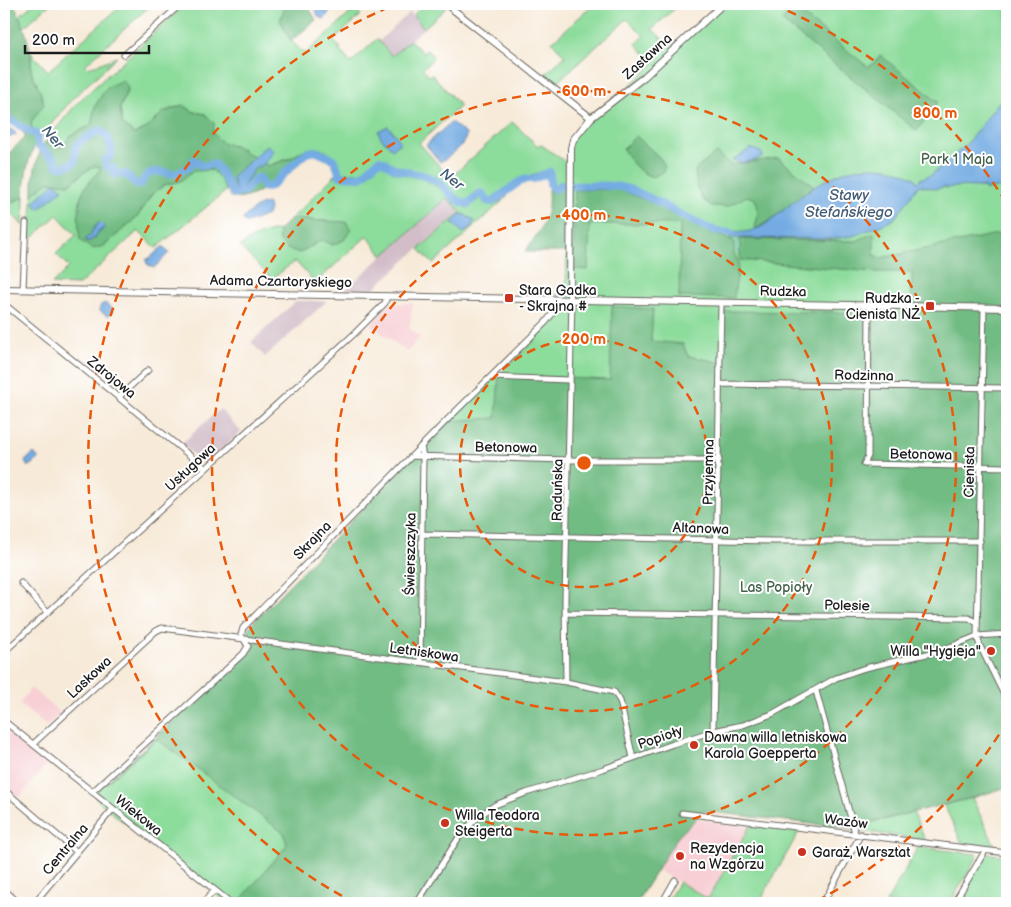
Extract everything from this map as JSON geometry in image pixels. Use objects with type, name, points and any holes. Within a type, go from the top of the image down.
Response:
[{"type":"street","points":[[124,55],[181,4]]},
{"type":"street","points":[[446,4],[591,118]]},
{"type":"street","name":"Zastawna","points":[[571,299],[572,143],[591,118],[644,77],[723,4]]},
{"type":"street","points":[[23,289],[26,223]]},
{"type":"street","name":"Adama Czartoryskiego","points":[[4,289],[558,299]]},
{"type":"street","name":"Usługowa","points":[[4,652],[354,334],[385,303],[387,296]]},
{"type":"street","name":"Rudzka","points":[[558,299],[1007,308]]},
{"type":"street","name":"Skrajna","points":[[92,792],[244,654],[248,646],[241,635],[243,628],[421,446],[546,322],[555,310],[558,299]]},
{"type":"street","name":"Raduńska","points":[[566,682],[565,613],[568,537],[571,299]]},
{"type":"street","name":"Przyjemna","points":[[713,731],[722,303]]},
{"type":"street","name":"Zdrojowa","points":[[4,304],[205,468]]},
{"type":"street","points":[[869,305],[869,386]]},
{"type":"street","name":"Cienista","points":[[977,636],[984,308]]},
{"type":"street","points":[[119,397],[148,370]]},
{"type":"street","points":[[490,377],[569,380]]},
{"type":"street","name":"Rodzinna","points":[[721,384],[1007,388]]},
{"type":"street","name":"Betonowa","points":[[869,386],[868,456],[864,464],[1007,466]]},
{"type":"street","name":"Świerszczyka","points":[[420,662],[423,457],[421,446]]},
{"type":"street","name":"Betonowa","points":[[412,456],[569,460],[719,460]]},
{"type":"street","name":"Altanowa","points":[[422,534],[980,541]]},
{"type":"street","points":[[21,583],[48,612]]},
{"type":"street","name":"Polesie","points":[[565,613],[969,618],[977,623]]},
{"type":"street","name":"Letniskowa","points":[[162,628],[566,682],[614,692],[620,701],[633,758]]},
{"type":"street","name":"Laskowa","points":[[33,744],[156,631],[162,628]]},
{"type":"street","name":"Popioły","points":[[417,903],[462,834],[487,809],[526,793],[713,731],[743,725],[772,714],[816,691],[836,678],[866,668],[940,651],[977,636],[1007,634]]},
{"type":"street","points":[[977,636],[1007,701]]},
{"type":"street","points":[[816,691],[858,833],[823,903]]},
{"type":"street","name":"Wiekowa","points":[[4,721],[231,903]]},
{"type":"street","points":[[4,790],[77,852]]},
{"type":"street","name":"Centralna","points":[[36,902],[113,809]]},
{"type":"street","name":"Wazów","points":[[682,813],[858,833],[1007,853]]},
{"type":"street","points":[[954,903],[985,851]]},
{"type":"street","points":[[662,903],[675,880]]},
{"type":"street","points":[[4,890],[19,903]]},
{"type":"street","points":[[203,903],[215,890]]},
{"type":"shaded area","points":[[410,12],[424,28],[392,56],[379,41]]},
{"type":"shaded area","points":[[446,198],[461,211],[372,290],[345,290]]},
{"type":"shaded area","points":[[296,301],[327,301],[265,357],[251,342]]},
{"type":"shaded area","points":[[413,303],[409,328],[420,337],[407,352],[371,325],[389,304]]},
{"type":"shaded area","points":[[220,409],[241,432],[205,464],[181,444]]},
{"type":"shaded area","points":[[31,688],[61,713],[46,726],[19,704]]},
{"type":"shaded area","points":[[4,727],[49,761],[19,798],[4,785]]},
{"type":"shaded area","points":[[681,817],[750,826],[708,899],[652,867]]},
{"type":"green space","points":[[4,4],[14,4],[24,27],[31,53],[31,71],[44,104],[31,122],[32,129],[37,132],[40,138],[32,152],[28,166],[24,197],[4,206],[4,158],[26,136],[19,128],[4,121]]},
{"type":"green space","points":[[33,4],[50,4],[24,27],[19,16]]},
{"type":"green space","points":[[123,4],[152,4],[85,65],[88,68],[117,57],[72,99],[40,138],[37,132],[32,129],[31,122],[44,103],[31,71],[31,53],[48,71]]},
{"type":"green space","points":[[186,4],[289,4],[284,9],[291,41],[305,54],[355,9],[361,15],[333,41],[341,48],[339,50],[351,63],[377,39],[392,56],[410,40],[423,53],[427,50],[434,57],[423,69],[429,76],[432,74],[460,106],[419,143],[450,178],[512,122],[539,147],[540,144],[566,162],[566,182],[560,182],[556,186],[553,184],[553,172],[550,169],[516,181],[492,199],[488,198],[483,190],[476,193],[469,201],[457,196],[436,177],[402,169],[380,158],[360,173],[342,173],[337,163],[329,154],[313,148],[268,166],[237,147],[223,143],[213,133],[214,123],[205,114],[194,112],[183,105],[163,112],[147,128],[134,134],[122,124],[120,108],[128,89],[95,106],[92,125],[70,136],[64,146],[56,148],[45,142],[77,103]]},
{"type":"green space","points":[[289,4],[307,4],[316,20],[291,41],[280,20],[284,9]]},
{"type":"green space","points":[[424,4],[441,4],[446,8],[424,28],[413,15]]},
{"type":"green space","name":"Las Popioły","points":[[594,4],[680,4],[652,29],[671,47],[719,4],[1007,4],[1007,785],[883,820],[913,812],[925,840],[859,831],[857,829],[855,833],[847,828],[691,809],[634,903],[227,903],[107,809],[95,797],[98,790],[254,648],[247,629],[447,421],[490,380],[499,375],[561,312],[563,304],[559,303],[566,297],[555,295],[566,295],[569,139],[585,118],[622,93],[654,63],[636,44],[644,36],[627,19],[555,84],[544,75],[565,56],[552,42]]},
{"type":"green space","points":[[793,7],[868,67],[880,55],[938,102],[917,131],[782,21]]},
{"type":"green space","points":[[123,80],[128,88],[120,108],[122,124],[134,134],[147,128],[163,112],[183,105],[194,112],[205,114],[214,123],[213,133],[223,143],[237,147],[268,166],[291,158],[306,149],[286,171],[269,185],[252,195],[242,198],[231,197],[220,178],[212,170],[193,171],[180,181],[164,185],[151,195],[138,216],[104,246],[92,249],[80,240],[79,208],[83,191],[101,168],[95,166],[70,184],[48,182],[33,194],[34,174],[39,154],[45,142],[56,148],[64,146],[70,136],[91,125],[95,106],[107,87]]},
{"type":"green space","points":[[636,136],[660,158],[665,166],[663,172],[653,177],[643,173],[632,162],[623,149]]},
{"type":"green space","points":[[716,153],[731,165],[778,158],[814,186],[772,219],[754,230],[758,214],[755,199],[747,196],[726,207],[712,206],[702,199],[697,188],[695,170]]},
{"type":"green space","points":[[380,164],[387,166],[393,172],[426,180],[444,191],[454,203],[468,208],[481,197],[487,204],[493,206],[508,196],[433,264],[419,249],[461,212],[447,198],[383,256],[367,236],[315,283],[295,261],[272,279],[240,247],[258,235],[279,230],[279,241],[312,246],[321,240],[333,245],[327,221],[292,218],[335,175],[340,179],[363,180]]},
{"type":"green space","points":[[95,166],[101,168],[96,175],[104,246],[138,216],[151,195],[164,185],[180,181],[193,171],[212,170],[220,178],[226,191],[156,248],[138,231],[79,285],[52,284],[69,267],[56,254],[76,235],[57,215],[29,241],[33,194],[48,182],[70,184]]},
{"type":"green space","points":[[561,188],[565,189],[567,252],[525,252],[544,223],[548,208],[548,189],[557,192]]},
{"type":"green space","points":[[619,189],[651,202],[698,227],[734,241],[734,254],[739,262],[734,298],[679,297],[680,224],[590,224],[588,270],[573,269],[575,190]]},
{"type":"green space","points":[[24,197],[23,226],[8,209],[4,213],[4,206]]},
{"type":"green space","points":[[292,218],[346,222],[351,230],[344,240],[333,245],[321,240],[300,253],[287,249],[279,241],[279,230]]},
{"type":"green space","name":"Las Popioły","points":[[1007,232],[1007,787],[972,798],[847,828],[703,811],[677,838],[636,903],[238,903],[287,845],[284,833],[157,739],[98,790],[254,648],[247,629],[447,421],[496,418],[499,375],[610,380],[612,306],[653,309],[651,341],[683,344],[688,356],[723,363],[725,311],[911,313],[912,272],[874,272],[740,260],[740,239],[856,241],[874,233],[874,255],[881,258]]},
{"type":"green space","points":[[972,798],[996,848],[962,843],[944,805]]},
{"type":"green space","points":[[750,826],[800,830],[760,901],[764,903],[666,903],[679,882],[708,899]]},
{"type":"green space","points":[[918,847],[976,854],[978,856],[950,903],[886,903]]},
{"type":"green space","points":[[985,855],[1007,855],[1007,903],[956,903]]},
{"type":"water","points":[[320,4],[335,4],[325,18],[322,19],[316,11]]},
{"type":"water","name":"Stawy Stefańskiego","points":[[1007,96],[1007,186],[986,190],[985,188],[970,187],[936,189],[919,185],[893,220],[853,236],[831,239],[731,238],[723,233],[747,232],[759,228],[802,195],[835,175],[847,171],[873,167],[886,168],[915,178],[917,182],[920,181],[920,179],[931,175],[966,145],[999,102]]},
{"type":"water","points":[[451,122],[466,134],[465,138],[456,150],[440,162],[426,145]]},
{"type":"water","points":[[4,125],[15,132],[16,135],[4,139]]},
{"type":"water","points":[[388,126],[401,142],[392,149],[381,138],[378,131]]},
{"type":"water","points":[[267,145],[274,151],[273,153],[263,165],[255,168],[239,191],[236,190],[232,179],[233,176]]},
{"type":"water","points":[[750,148],[761,152],[763,156],[748,162],[732,160],[743,154]]},
{"type":"water","points":[[54,183],[63,189],[39,209],[37,208],[34,202]]},
{"type":"water","points":[[267,203],[270,209],[267,215],[248,223],[244,221],[243,219],[251,211]]},
{"type":"water","points":[[460,214],[475,221],[470,229],[463,233],[452,223]]},
{"type":"water","points":[[101,223],[106,228],[98,232],[95,239],[86,241],[86,238],[92,235],[91,233],[97,224]]},
{"type":"water","points":[[163,246],[169,253],[154,268],[147,264],[146,260]]},
{"type":"water","points":[[105,303],[113,309],[112,313],[107,316],[99,310],[101,305]]},
{"type":"water","points":[[34,453],[39,459],[30,466],[27,466],[25,461]]},
{"type":"waterway","name":"Ner","points":[[4,117],[36,134],[39,146],[55,160],[57,165],[62,166],[75,162],[77,145],[99,130],[105,135],[110,145],[111,156],[105,160],[107,167],[113,168],[114,174],[126,174],[137,185],[141,185],[151,172],[175,174],[189,167],[194,160],[201,166],[214,164],[234,194],[238,194],[246,189],[256,178],[260,178],[263,187],[271,186],[306,153],[315,151],[333,159],[340,176],[361,177],[379,160],[401,171],[433,179],[459,201],[468,204],[477,195],[482,193],[487,201],[492,202],[519,182],[550,172],[550,184],[553,188],[556,189],[560,185],[603,185],[629,189],[706,227],[731,233]]},
{"type":"waterway","points":[[737,238],[737,252]]},
{"type":"place","name":"Stara Gadka - Skrajna #","points":[[509,298]]},
{"type":"place","name":"Rudzka - Cienista NŻ","points":[[930,306]]},
{"type":"place","name":"Willa \"Hygieja\"","points":[[991,651]]},
{"type":"place","name":"Dawna willa letniskowa Karola Goepperta","points":[[694,745]]},
{"type":"place","name":"Willa Teodora Steigerta","points":[[445,823]]},
{"type":"place","name":"Garaż, Warsztat","points":[[802,852]]},
{"type":"place","name":"Rezydencja na Wzgórzu","points":[[680,856]]},
{"type":"park label","name":"Park 1 Maja","points":[[957,159]]}]
